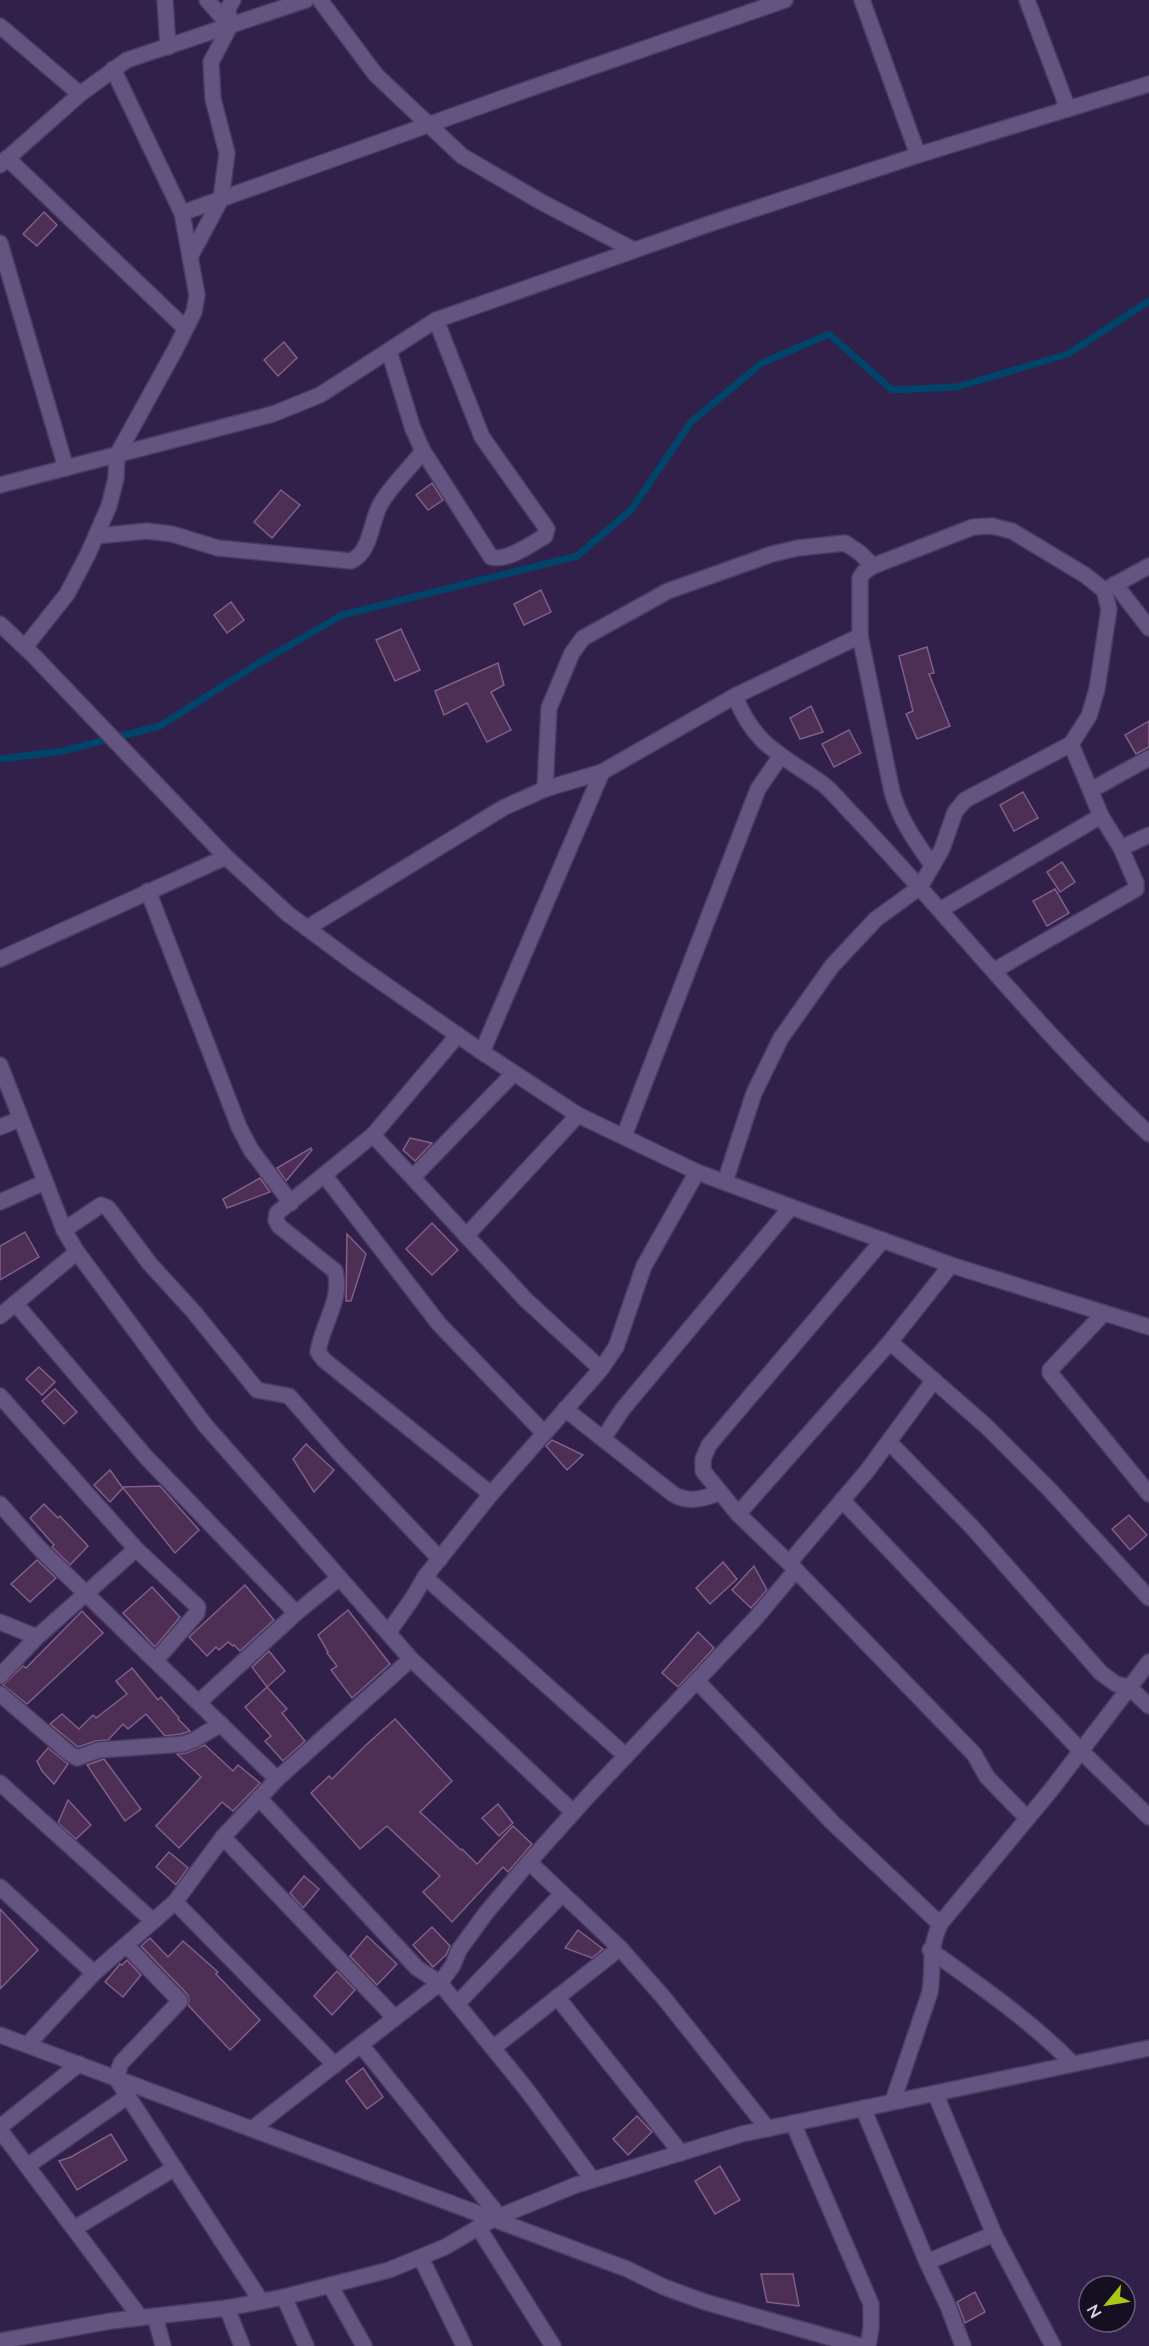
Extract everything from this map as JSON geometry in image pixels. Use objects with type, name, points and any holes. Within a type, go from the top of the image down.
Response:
[{"type":"street","points":[[165,0],[168,47]]},
{"type":"street","points":[[207,0],[230,26]]},
{"type":"street","points":[[190,257],[221,198],[227,153],[213,99],[212,62],[230,26],[228,8],[233,0]]},
{"type":"street","points":[[185,328],[4,161],[80,94],[127,60],[306,0]]},
{"type":"street","points":[[320,0],[375,75],[462,156],[543,203],[634,250]]},
{"type":"street","points":[[182,213],[785,0]]},
{"type":"street","points":[[862,0],[918,155]]},
{"type":"street","points":[[1027,0],[1068,110]]},
{"type":"street","points":[[0,26],[80,94]]},
{"type":"street","points":[[26,648],[68,594],[109,506],[116,478],[117,455],[194,312],[197,295],[182,213],[112,69]]},
{"type":"street","points":[[0,485],[273,414],[320,395],[436,320],[634,250],[918,155],[1149,84]]},
{"type":"street","points":[[0,243],[66,468]]},
{"type":"street","points":[[389,351],[413,429],[423,451],[491,556],[497,558],[517,552],[545,536],[547,529],[482,437],[436,320]]},
{"type":"street","points":[[96,536],[147,531],[172,534],[218,548],[351,561],[359,557],[364,550],[380,504],[423,451]]},
{"type":"street","points":[[932,865],[904,825],[897,810],[860,636],[860,578],[864,572],[873,566],[973,527],[992,526],[1012,531],[1109,587],[1149,628]]},
{"type":"street","points":[[545,789],[549,708],[572,653],[583,638],[668,591],[772,554],[798,548],[845,543],[873,566]]},
{"type":"street","points":[[1109,587],[1149,566]]},
{"type":"street","points":[[725,1182],[754,1093],[781,1038],[832,966],[876,919],[920,887],[942,849],[955,812],[965,800],[1071,744],[1089,716],[1097,689],[1109,609],[1109,587]]},
{"type":"street","points":[[0,624],[125,750],[226,857],[288,914],[513,1074],[578,1115],[697,1172],[791,1207],[951,1265],[1149,1327]]},
{"type":"street","points":[[307,928],[503,808],[545,789],[602,772],[735,696],[860,636]]},
{"type":"street","points":[[735,696],[744,717],[756,735],[780,757],[825,786],[920,887],[1111,1099],[1149,1134]]},
{"type":"street","points":[[995,970],[1136,889],[1136,883],[1121,848],[1101,816],[1071,744]]},
{"type":"street","points":[[624,1136],[758,789],[780,757]]},
{"type":"street","points":[[1090,790],[1149,758]]},
{"type":"street","points":[[482,1052],[602,772]]},
{"type":"street","points":[[940,910],[1101,816]]},
{"type":"street","points":[[1121,848],[1149,835]]},
{"type":"street","points":[[0,959],[226,857]]},
{"type":"street","points":[[147,891],[239,1127],[250,1150],[291,1203]]},
{"type":"street","points":[[458,1035],[373,1135],[277,1213],[276,1220],[279,1226],[334,1271],[338,1282],[337,1293],[318,1352],[324,1360],[491,1494]]},
{"type":"street","points":[[0,1065],[64,1230],[77,1252],[205,1425],[411,1659],[573,1812]]},
{"type":"street","points":[[413,1178],[513,1074]]},
{"type":"street","points":[[466,1236],[578,1115]]},
{"type":"street","points":[[0,1127],[20,1119]]},
{"type":"street","points":[[373,1135],[526,1300],[601,1368]]},
{"type":"street","points":[[388,1633],[425,1577],[491,1494],[601,1368],[616,1347],[644,1266],[697,1172]]},
{"type":"street","points":[[325,1176],[439,1324],[544,1433]]},
{"type":"street","points":[[0,1202],[45,1182]]},
{"type":"street","points":[[64,1230],[101,1205],[108,1208],[150,1264],[193,1311],[257,1390],[289,1396],[339,1453],[440,1559]]},
{"type":"street","points":[[603,1439],[622,1410],[791,1207]]},
{"type":"street","points":[[883,1240],[710,1445],[703,1460],[703,1472],[738,1514],[792,1566],[974,1754],[987,1777],[1027,1818]]},
{"type":"street","points":[[0,1316],[77,1252]]},
{"type":"street","points":[[738,1514],[890,1342],[951,1265]]},
{"type":"street","points":[[15,1303],[146,1457],[296,1613]]},
{"type":"street","points":[[1104,1313],[1050,1370],[1050,1373],[1149,1494]]},
{"type":"street","points":[[890,1342],[986,1425],[1049,1489],[1149,1598]]},
{"type":"street","points":[[252,2129],[440,1983],[453,1965],[459,1950],[486,1913],[529,1862],[573,1812],[754,1620],[792,1566],[889,1442],[934,1380]]},
{"type":"street","points":[[0,1396],[136,1549],[199,1610],[156,1660]]},
{"type":"street","points":[[565,1409],[673,1494],[684,1500],[696,1500],[720,1493]]},
{"type":"street","points":[[889,1442],[972,1527],[1101,1673],[1116,1684],[1130,1687],[1149,1706]]},
{"type":"street","points":[[842,1500],[1081,1750],[1149,1817]]},
{"type":"street","points":[[0,1504],[40,1549],[277,1779]]},
{"type":"street","points":[[0,1676],[37,1637],[136,1549]]},
{"type":"street","points":[[425,1577],[626,1756]]},
{"type":"street","points":[[199,1702],[296,1613],[339,1578]]},
{"type":"street","points":[[0,1622],[37,1637]]},
{"type":"street","points":[[28,2044],[94,1973],[175,1902],[223,1838],[277,1779],[411,1659]]},
{"type":"street","points":[[893,2102],[930,1992],[932,1975],[930,1950],[940,1924],[1027,1818],[1149,1662]]},
{"type":"street","points":[[697,1682],[832,1822],[940,1924]]},
{"type":"street","points":[[0,1694],[77,1758],[99,1750],[183,1743],[194,1740],[221,1724]]},
{"type":"street","points":[[0,1783],[153,1921]]},
{"type":"street","points":[[259,1798],[417,1968],[440,1983],[527,2090],[592,2179]]},
{"type":"street","points":[[223,1838],[395,2018]]},
{"type":"street","points":[[529,1862],[620,1947],[664,1998],[768,2129]]},
{"type":"street","points":[[0,1887],[94,1973]]},
{"type":"street","points":[[457,2004],[562,1894]]},
{"type":"street","points":[[175,1902],[335,2065]]},
{"type":"street","points":[[116,2078],[121,2063],[180,2001],[126,1945]]},
{"type":"street","points":[[493,2048],[620,1947]]},
{"type":"street","points":[[930,1950],[1006,2004],[1051,2041],[1073,2064]]},
{"type":"street","points":[[557,1997],[681,2152]]},
{"type":"street","points":[[0,2035],[496,2217],[705,2302],[860,2346]]},
{"type":"street","points":[[361,2045],[496,2217]]},
{"type":"street","points":[[0,2341],[148,2317],[227,2308],[284,2297],[389,2270],[421,2258],[496,2217],[592,2179],[742,2134],[1149,2048]]},
{"type":"street","points":[[79,2064],[0,2129],[75,2228],[148,2317],[163,2346]]},
{"type":"street","points":[[116,2078],[261,2301]]},
{"type":"street","points":[[934,2093],[994,2234],[1053,2346]]},
{"type":"street","points":[[27,2166],[128,2096]]},
{"type":"street","points":[[863,2108],[963,2346]]},
{"type":"street","points":[[793,2123],[871,2304],[868,2346]]},
{"type":"street","points":[[75,2228],[175,2168]]},
{"type":"street","points":[[478,2227],[554,2346]]},
{"type":"street","points":[[927,2262],[994,2234]]},
{"type":"street","points":[[421,2258],[464,2346]]},
{"type":"street","points":[[330,2285],[364,2346]]},
{"type":"street","points":[[284,2297],[306,2346]]},
{"type":"street","points":[[227,2308],[242,2346]]},
{"type":"building","points":[[44,212],[57,225],[37,246],[23,234]]},
{"type":"building","points":[[284,342],[297,358],[278,376],[264,360]]},
{"type":"building","points":[[432,483],[443,500],[428,510],[416,495]]},
{"type":"building","points":[[281,490],[300,505],[272,538],[254,522]]},
{"type":"building","points":[[541,590],[551,612],[524,625],[514,604]]},
{"type":"building","points":[[231,602],[244,620],[227,633],[214,615]]},
{"type":"building","points":[[401,629],[420,670],[395,681],[376,640]]},
{"type":"building","points":[[927,647],[934,673],[929,674],[950,726],[917,739],[906,714],[913,711],[899,656]]},
{"type":"building","points":[[498,663],[504,685],[491,692],[511,730],[487,742],[467,703],[444,715],[435,691]]},
{"type":"building","points":[[811,706],[823,732],[800,739],[790,718]]},
{"type":"building","points":[[1149,721],[1149,747],[1136,754],[1125,735]]},
{"type":"building","points":[[849,730],[861,753],[834,767],[822,744]]},
{"type":"building","points":[[1023,792],[1038,818],[1014,831],[1000,805]]},
{"type":"building","points":[[1062,862],[1075,882],[1060,892],[1047,872]]},
{"type":"building","points":[[1055,889],[1069,913],[1047,926],[1033,901]]},
{"type":"building","points":[[410,1138],[432,1143],[415,1161],[403,1150]]},
{"type":"building","points":[[311,1148],[312,1150],[286,1181],[277,1168]]},
{"type":"building","points":[[260,1178],[270,1192],[227,1208],[223,1199]]},
{"type":"building","points":[[432,1223],[458,1250],[432,1275],[406,1249]]},
{"type":"building","points":[[25,1232],[39,1257],[0,1280],[0,1246]]},
{"type":"building","points":[[347,1234],[366,1254],[351,1301],[346,1301]]},
{"type":"building","points":[[39,1367],[55,1382],[42,1395],[26,1379]]},
{"type":"building","points":[[55,1389],[77,1412],[64,1424],[42,1401]]},
{"type":"building","points":[[552,1440],[583,1455],[567,1470],[546,1446]]},
{"type":"building","points":[[306,1444],[334,1470],[314,1492],[293,1459]]},
{"type":"building","points":[[110,1470],[122,1487],[160,1486],[199,1530],[175,1553],[123,1488],[110,1502],[94,1485]]},
{"type":"building","points":[[44,1504],[58,1518],[60,1516],[88,1546],[70,1565],[52,1547],[54,1545],[30,1518]]},
{"type":"building","points":[[1129,1515],[1147,1535],[1130,1550],[1112,1529]]},
{"type":"building","points":[[37,1560],[56,1578],[30,1602],[11,1584]]},
{"type":"building","points":[[723,1562],[737,1579],[710,1604],[696,1588]]},
{"type":"building","points":[[754,1566],[767,1590],[751,1608],[732,1590]]},
{"type":"building","points":[[245,1585],[274,1620],[240,1651],[228,1642],[219,1650],[216,1647],[207,1656],[189,1637]]},
{"type":"building","points":[[152,1587],[180,1617],[155,1647],[123,1613]]},
{"type":"building","points":[[348,1610],[390,1664],[352,1698],[331,1670],[337,1666],[318,1635]]},
{"type":"building","points":[[82,1611],[103,1633],[27,1704],[3,1685],[23,1666],[26,1668]]},
{"type":"building","points":[[698,1632],[714,1648],[678,1687],[662,1673]]},
{"type":"building","points":[[269,1651],[285,1671],[267,1687],[252,1667]]},
{"type":"building","points":[[132,1668],[158,1700],[161,1697],[190,1731],[165,1736],[146,1714],[128,1729],[123,1724],[108,1740],[78,1747],[50,1724],[62,1714],[79,1729],[93,1715],[96,1718],[127,1694],[116,1681]]},
{"type":"building","points":[[267,1687],[287,1709],[282,1713],[305,1741],[283,1761],[265,1741],[271,1736],[245,1707]]},
{"type":"building","points":[[395,1719],[452,1781],[420,1812],[461,1850],[477,1864],[513,1826],[532,1844],[508,1872],[503,1867],[452,1922],[423,1892],[440,1876],[387,1826],[360,1849],[311,1793],[329,1776],[332,1779]]},
{"type":"building","points":[[205,1745],[233,1771],[238,1765],[260,1783],[233,1811],[222,1802],[179,1848],[156,1826],[201,1777],[177,1754],[186,1753]]},
{"type":"building","points":[[48,1748],[68,1764],[54,1784],[42,1771],[37,1761]]},
{"type":"building","points":[[104,1759],[141,1809],[125,1821],[87,1765]]},
{"type":"building","points":[[68,1800],[91,1825],[76,1839],[58,1823]]},
{"type":"building","points":[[498,1804],[513,1823],[499,1836],[482,1818]]},
{"type":"building","points":[[169,1852],[188,1868],[176,1885],[156,1867]]},
{"type":"building","points":[[304,1876],[319,1889],[303,1908],[290,1893]]},
{"type":"building","points":[[0,1909],[38,1950],[0,1989]]},
{"type":"building","points":[[432,1927],[450,1946],[446,1955],[433,1967],[413,1945]]},
{"type":"building","points":[[578,1930],[603,1949],[592,1958],[565,1948]]},
{"type":"building","points":[[367,1936],[397,1964],[377,1985],[350,1956]]},
{"type":"building","points":[[150,1938],[168,1957],[183,1941],[218,1972],[216,1974],[260,2020],[230,2050],[188,2005],[187,1994],[141,1946]]},
{"type":"building","points":[[127,1960],[141,1975],[123,1997],[105,1982],[120,1964],[122,1965]]},
{"type":"building","points":[[337,1971],[355,1990],[332,2015],[314,1996]]},
{"type":"building","points":[[363,2068],[383,2097],[367,2109],[346,2081]]},
{"type":"building","points":[[637,2116],[652,2132],[628,2155],[613,2139]]},
{"type":"building","points":[[111,2134],[127,2160],[77,2190],[59,2161],[71,2157]]},
{"type":"building","points":[[720,2166],[740,2200],[715,2214],[695,2181]]},
{"type":"building","points":[[761,2274],[793,2274],[799,2306],[767,2302]]},
{"type":"building","points":[[975,2292],[985,2312],[965,2323],[957,2302]]},
{"type":"waterway","points":[[0,759],[63,751],[160,726],[259,663],[342,615],[577,556],[631,510],[691,422],[762,363],[829,334],[892,390],[957,387],[1068,354],[1149,301]]}]
